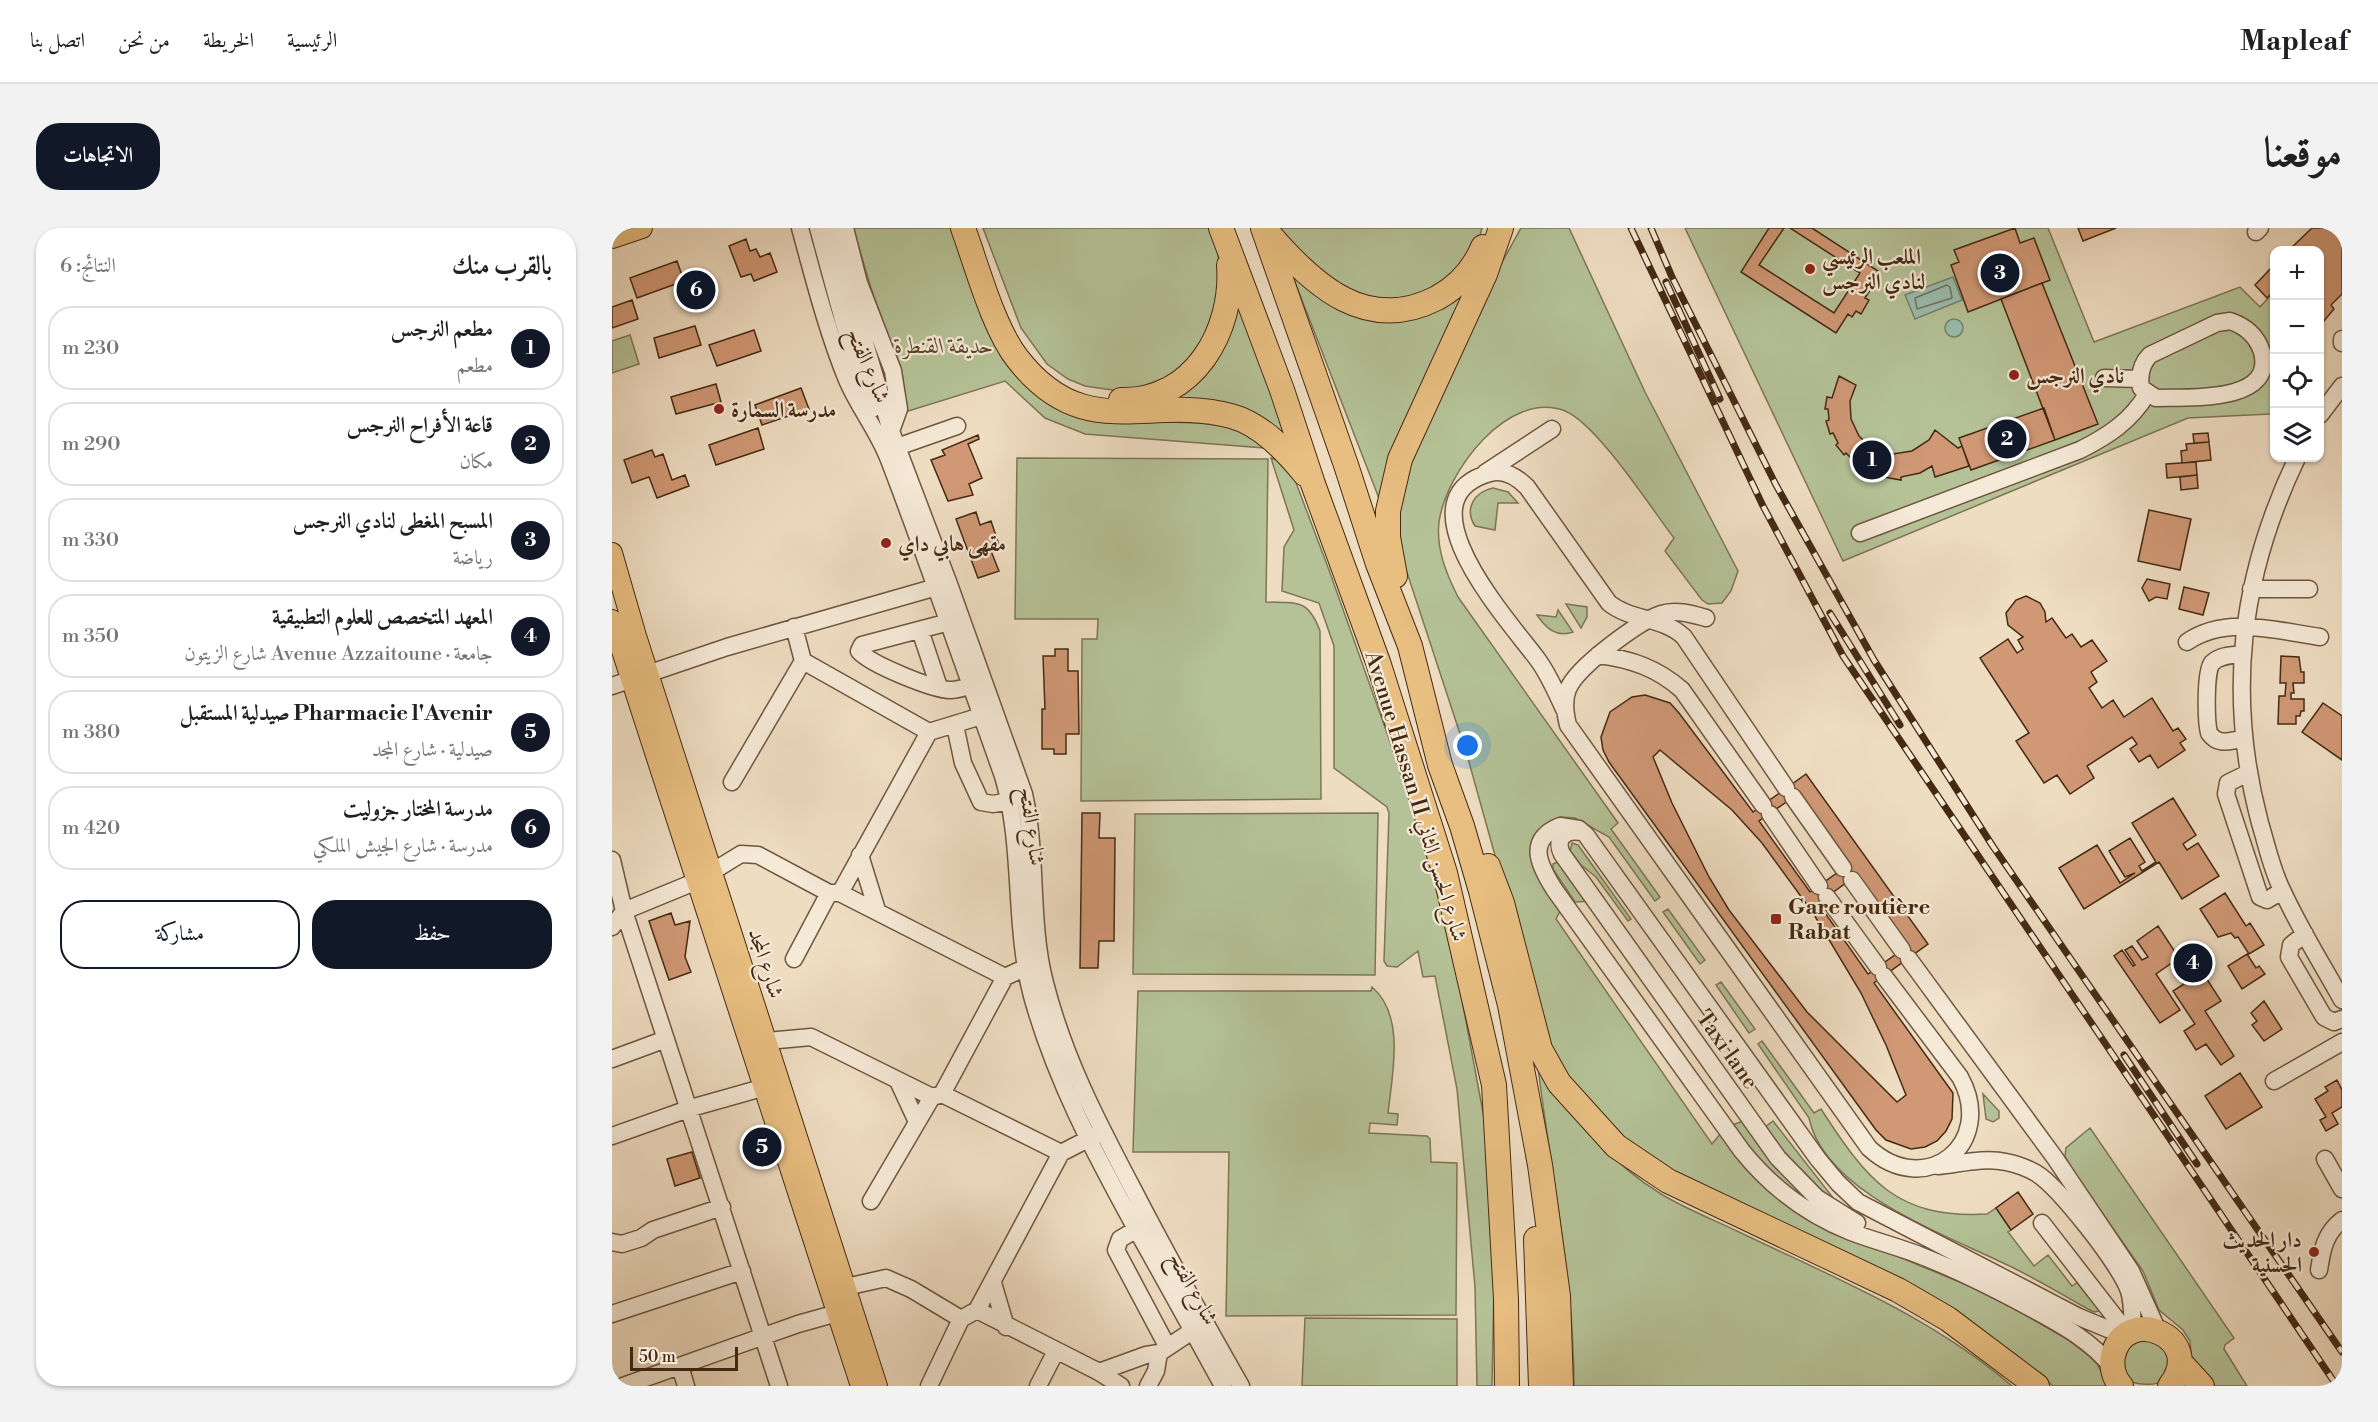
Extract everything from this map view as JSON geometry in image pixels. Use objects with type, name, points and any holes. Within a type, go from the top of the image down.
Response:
[{"type":"highway","points":[[963,228],[1003,336],[1017,358],[1042,384],[1073,403],[1092,409],[1120,412],[1200,412],[1232,416],[1247,422],[1275,442],[1313,484]]},
{"type":"highway","points":[[975,228],[1010,321],[1026,351],[1059,383],[1074,391],[1109,399],[1127,400],[1162,392],[1181,381],[1208,355],[1217,339],[1229,300],[1224,239]]},
{"type":"highway","points":[[1264,228],[1302,269],[1343,300],[1359,307],[1397,310],[1429,302],[1457,284],[1470,271],[1481,252],[1489,228]]},
{"type":"highway","name":"Avenue Hassan II شارع الحسن الثاني","points":[[1264,228],[1378,564],[1410,646],[1428,719],[1480,891],[1523,1066],[1552,1246],[1562,1348],[1562,1386]]},
{"type":"highway","points":[[1398,614],[1388,537],[1390,490],[1400,459],[1485,274],[1501,228]]},
{"type":"highway","name":"Avenue Hassan II شارع الحسن الثاني","points":[[1224,239],[1282,390],[1313,484],[1378,662],[1445,873],[1494,1085],[1506,1299],[1507,1386]]},
{"type":"highway","points":[[1428,719],[1448,759],[1502,903],[1540,1049],[1559,1083],[1600,1131],[1640,1165],[1668,1181],[1898,1290],[1948,1319],[2037,1386]]},
{"type":"highway","points":[[1523,1066],[1537,1251],[1542,1386]]},
{"type":"highway","points":[[1494,1085],[1508,1147],[1522,1323],[1522,1386]]},
{"type":"highway","points":[[2117,1377],[2115,1350],[2129,1334],[2148,1329],[2158,1331],[2174,1343],[2180,1362],[2202,1386]]},
{"type":"highway","points":[[2171,1386],[2176,1378],[2180,1362]]},
{"type":"main road","points":[[612,238],[642,228]]},
{"type":"main road","name":"شارع المجد","points":[[612,554],[639,677],[845,1311],[878,1386]]},
{"type":"main road","name":"شارع المجد","points":[[612,620],[639,677]]},
{"type":"main road","name":"شارع المجد","points":[[705,876],[766,1041],[772,1085],[846,1287],[845,1311],[861,1386]]},
{"type":"street","name":"شارع الفتح","points":[[800,228],[847,380],[863,413],[889,438],[988,714],[1024,861],[1035,968],[1083,1094],[1095,1135],[1137,1229],[1199,1327],[1241,1386]]},
{"type":"street","points":[[818,228],[843,320],[889,438]]},
{"type":"street","points":[[831,228],[889,438]]},
{"type":"street","name":"شارع الفتح","points":[[845,228],[859,283],[895,382],[899,409],[889,438]]},
{"type":"street","points":[[1860,533],[2080,450],[2111,433],[2131,418],[2143,386],[2145,361],[2151,355],[2217,323],[2230,321],[2249,331],[2260,347],[2268,378],[2229,395],[2156,399],[2143,386],[2104,378]]},
{"type":"street","points":[[2324,409],[2342,386]]},
{"type":"street","points":[[889,438],[957,426]]},
{"type":"street","points":[[1552,429],[1470,482],[1456,503],[1458,538],[1469,568],[1539,662],[1564,709],[1568,725],[1579,742],[1869,1148],[1882,1160],[1898,1168],[1916,1170],[1990,1160],[2004,1162],[2036,1173],[2076,1212],[2122,1277],[2135,1290]]},
{"type":"street","points":[[2295,462],[2270,523],[2251,589],[2244,627],[2241,687],[2242,739],[2268,854],[2282,891],[2342,1000]]},
{"type":"street","points":[[1482,475],[1495,472],[1517,477],[1527,487],[1609,603],[1622,613],[1677,629],[1684,637],[1847,874],[2055,1158],[2158,1331]]},
{"type":"street","name":"شارع الفتح","points":[[943,585],[949,622],[977,682]]},
{"type":"street","points":[[612,686],[794,627],[943,585]]},
{"type":"street","points":[[2251,589],[2309,589]]},
{"type":"street","points":[[1564,709],[1567,691],[1574,677],[1598,655],[1648,621],[1672,612],[1706,618]]},
{"type":"street","points":[[949,622],[862,645],[859,651],[896,671],[939,687],[951,690],[977,682]]},
{"type":"street","points":[[732,782],[803,661],[794,627]]},
{"type":"street","points":[[2187,642],[2210,630],[2244,627],[2320,637]]},
{"type":"street","points":[[920,630],[939,687]]},
{"type":"street","points":[[2242,739],[2222,742],[2214,739],[2209,733],[2208,678],[2214,661],[2243,654]]},
{"type":"street","points":[[1598,655],[1624,658],[1642,664],[1669,679],[1682,690],[1823,891],[1960,1077],[1969,1093],[1972,1111],[1970,1128],[1962,1144],[1950,1158],[1934,1166]]},
{"type":"street","points":[[803,661],[929,732],[988,714]]},
{"type":"street","name":"شارع الفتح","points":[[988,714],[1024,794],[1029,820],[1024,861]]},
{"type":"street","points":[[955,725],[963,763],[981,802],[993,804],[1011,801]]},
{"type":"street","points":[[794,959],[860,855],[929,732]]},
{"type":"street","points":[[2248,773],[2228,783],[2226,794],[2260,897],[2267,900],[2282,891]]},
{"type":"street","points":[[2117,1377],[2098,1350],[2072,1330],[1983,1282],[1822,1218],[1792,1199],[1755,1167],[1544,873],[1538,853],[1544,835],[1560,825],[1570,826],[1584,833],[1818,1159],[1845,1190],[1882,1217],[1989,1269],[2079,1317],[2129,1334]]},
{"type":"street","name":"Taxi lane","points":[[1584,833],[1565,834],[1559,842],[1562,854],[1778,1158],[1803,1185],[1838,1213],[1926,1258]]},
{"type":"street","points":[[612,927],[624,911],[705,876],[730,858],[750,852],[835,893],[877,910],[1005,976],[1035,968]]},
{"type":"street","points":[[860,855],[877,910]]},
{"type":"street","points":[[612,863],[624,911],[691,1108],[779,1386]]},
{"type":"street","points":[[2305,934],[2291,945],[2289,957],[2324,1017],[2334,1022],[2342,1019]]},
{"type":"street","points":[[871,1201],[918,1122],[937,1095],[1005,976]]},
{"type":"street","points":[[766,1041],[811,1036],[898,1081],[937,1095],[1061,1153]]},
{"type":"street","points":[[612,1059],[666,1039]]},
{"type":"street","points":[[2274,1081],[2342,1042]]},
{"type":"street","points":[[898,1081],[918,1122]]},
{"type":"street","points":[[612,1136],[691,1108],[772,1085]]},
{"type":"street","name":"شارع الفتح","points":[[1095,1135],[1199,1327],[1223,1386]]},
{"type":"street","points":[[929,1386],[961,1319],[977,1310],[1061,1153],[1095,1135]]},
{"type":"street","points":[[2325,1160],[2342,1189]]},
{"type":"street","points":[[612,1242],[622,1244],[641,1238],[653,1230],[722,1207]]},
{"type":"street","points":[[2319,1270],[2323,1247],[2332,1228],[2342,1220]]},
{"type":"street","points":[[2042,1223],[2129,1334]]},
{"type":"street","points":[[1137,1229],[1120,1239],[1116,1251],[1163,1350],[1148,1386]]},
{"type":"street","points":[[612,1314],[742,1271]]},
{"type":"street","points":[[846,1287],[886,1278],[911,1289],[961,1319]]},
{"type":"street","points":[[993,1283],[1006,1327]]},
{"type":"street","points":[[2129,1334],[2135,1290]]},
{"type":"street","points":[[977,1310],[1006,1327],[1100,1372],[1121,1386]]},
{"type":"street","points":[[623,1386],[763,1336],[845,1311]]},
{"type":"street","points":[[1100,1372],[1163,1350],[1199,1327]]},
{"type":"street","points":[[1038,1386],[1056,1351]]},
{"type":"street","points":[[680,1366],[686,1386]]},
{"type":"green space","name":"حديقة القنطرة","points":[[853,228],[954,228],[995,340],[1091,420],[1201,423],[1240,428],[1265,448],[1085,434],[1045,418],[1005,381],[905,412],[903,379]]},
{"type":"green space","points":[[983,228],[1210,228],[1218,254],[1221,279],[1215,326],[1178,373],[1126,392],[1085,386],[1068,379],[1047,364],[1021,328]]},
{"type":"green space","points":[[1280,228],[1482,228],[1479,239],[1460,269],[1416,298],[1374,301],[1327,283]]},
{"type":"green space","points":[[1521,228],[1569,228],[1645,392],[1738,571],[1731,591],[1722,603],[1708,604],[1702,600],[1665,551],[1674,538],[1638,488],[1592,432],[1565,411],[1544,407],[1522,412],[1502,423],[1467,459],[1454,480],[1444,502],[1438,532],[1443,561],[1458,597],[1618,823],[1611,829],[1660,897],[1655,901],[1609,837],[1575,818],[1560,817],[1538,831],[1531,853],[1533,867],[1561,909],[1556,919],[1712,1144],[1721,1133],[1746,1169],[1775,1196],[1875,1247],[1974,1288],[2067,1339],[2097,1364],[2109,1386],[2053,1386],[2019,1357],[1968,1321],[1635,1151],[1580,1096],[1547,1042],[1467,755],[1395,536],[1401,477],[1495,275]]},
{"type":"green space","name":"نادي النرجس","points":[[1685,228],[2048,228],[2094,342],[2240,287],[2260,307],[2270,296],[2270,414],[2188,418],[1843,561]]},
{"type":"green space","points":[[1293,277],[1300,277],[1340,306],[1466,293],[1382,506]]},
{"type":"green space","points":[[1238,293],[1290,442],[1166,405]]},
{"type":"green space","points":[[630,335],[639,364],[612,373],[612,341]]},
{"type":"green space","points":[[1017,458],[1268,459],[1266,602],[1293,603],[1306,608],[1320,631],[1321,799],[1081,801],[1082,639],[1097,639],[1098,619],[1015,619]]},
{"type":"green space","points":[[1271,458],[1282,462],[1295,480],[1329,570],[1409,795],[1450,936],[1485,1123],[1494,1285],[1492,1386],[1477,1386],[1475,1287],[1457,1089],[1435,976],[1423,977],[1418,951],[1397,967],[1387,966],[1384,961],[1389,813],[1387,807],[1334,768],[1334,646],[1319,603],[1282,591],[1284,547],[1294,530]]},
{"type":"green space","points":[[1493,488],[1508,492],[1518,503],[1498,503],[1495,530],[1475,526],[1470,513],[1473,502],[1481,493]]},
{"type":"green space","points":[[1566,604],[1587,607],[1587,617],[1581,628]]},
{"type":"green space","points":[[1558,610],[1573,632],[1561,634],[1552,631],[1537,615],[1556,617]]},
{"type":"green space","points":[[1378,813],[1375,975],[1133,974],[1135,814]]},
{"type":"green space","points":[[1572,843],[1578,845],[1631,919],[1628,921],[1596,877],[1581,865],[1570,851]]},
{"type":"green space","points":[[1558,862],[1591,901],[1575,902],[1553,869],[1553,864]]},
{"type":"green space","points":[[1668,909],[1705,960],[1700,964],[1663,912]]},
{"type":"green space","points":[[1721,982],[1755,1029],[1749,1033],[1716,985]]},
{"type":"green space","points":[[1372,987],[1383,999],[1393,1030],[1394,1064],[1388,1113],[1398,1114],[1397,1125],[1370,1123],[1369,1133],[1427,1136],[1430,1139],[1431,1162],[1457,1163],[1456,1315],[1226,1316],[1229,1152],[1133,1152],[1138,991],[1371,991]]},
{"type":"green space","points":[[1762,1041],[1814,1113],[1821,1109],[1854,1156],[1887,1190],[1907,1202],[1929,1210],[1956,1214],[1987,1214],[1996,1208],[2011,1230],[2008,1232],[2034,1266],[2048,1255],[2072,1286],[2079,1281],[2100,1311],[2094,1312],[2023,1272],[1918,1223],[1861,1188],[1837,1167],[1819,1144],[1809,1118],[1758,1044]]},
{"type":"green space","points":[[1538,1068],[1594,1137],[1625,1168],[1643,1182],[1680,1205],[1881,1300],[1949,1339],[2012,1386],[1574,1386],[1566,1266]]},
{"type":"green space","points":[[1983,1094],[1999,1111],[1999,1118],[1993,1122],[1986,1119]]},
{"type":"green space","points":[[1746,1120],[1808,1198],[1806,1201],[1766,1170],[1732,1125]]},
{"type":"green space","points":[[1773,1121],[1834,1199],[1805,1176],[1780,1147],[1765,1127]]},
{"type":"green space","points":[[2090,1128],[2234,1338],[2225,1345],[2224,1349],[2247,1386],[2214,1386],[2192,1366],[2190,1341],[2183,1330],[2159,1310],[2143,1271],[2074,1173],[2065,1156],[2066,1148]]},
{"type":"green space","points":[[1305,1318],[1457,1319],[1457,1386],[1302,1386]]},
{"type":"green space","points":[[2149,1337],[2171,1357],[2166,1378],[2157,1383],[2134,1383],[2126,1378],[2124,1361],[2126,1351],[2133,1344]]},
{"type":"water","points":[[1953,277],[1962,300],[1915,319],[1905,295]]},
{"type":"water","points":[[1950,319],[1958,319],[1963,324],[1961,335],[1950,337],[1945,332],[1945,324]]},
{"type":"building","points":[[1769,228],[1784,228],[1759,265],[1834,313],[1860,273],[1790,228],[1812,228],[1878,271],[1867,288],[1870,290],[1865,298],[1869,300],[1861,314],[1856,311],[1852,317],[1848,314],[1836,333],[1741,272]]},
{"type":"building","points":[[2015,228],[2020,243],[2034,238],[2050,280],[1968,312],[1951,265],[1959,262],[1954,250]]},
{"type":"building","points":[[2078,228],[2116,228],[2083,241]]},
{"type":"building","points":[[2312,228],[2342,228],[2342,294],[2331,305],[2334,309],[2324,321],[2324,246],[2293,246]]},
{"type":"building","points":[[746,239],[750,251],[756,249],[760,257],[770,253],[777,272],[754,281],[751,274],[741,277],[729,246]]},
{"type":"building","points":[[677,261],[684,281],[637,298],[630,278]]},
{"type":"building","points":[[2270,269],[2270,295],[2267,298],[2255,285]]},
{"type":"building","points":[[2042,283],[2098,424],[2055,440],[2001,299]]},
{"type":"building","points":[[632,300],[638,319],[612,328],[612,307]]},
{"type":"building","points":[[695,326],[701,345],[659,358],[654,338]]},
{"type":"building","points":[[754,330],[761,351],[717,366],[709,345]]},
{"type":"building","points":[[1839,376],[1856,385],[1850,401],[1851,419],[1859,436],[1873,449],[1893,454],[1912,451],[1929,440],[1935,430],[1958,448],[1962,446],[1969,466],[1935,477],[1932,466],[1920,473],[1901,477],[1901,480],[1872,475],[1873,473],[1851,463],[1853,460],[1846,453],[1844,455],[1836,445],[1838,443],[1833,433],[1830,434],[1826,421],[1829,420],[1828,409],[1825,409],[1827,397],[1832,398]]},
{"type":"building","points":[[716,384],[721,402],[676,414],[671,397]]},
{"type":"building","points":[[801,388],[809,409],[762,425],[755,405]]},
{"type":"building","points":[[2044,408],[2055,440],[1971,470],[1959,438]]},
{"type":"building","points":[[758,428],[764,449],[716,465],[709,445]]},
{"type":"building","points":[[2208,433],[2209,442],[2194,443],[2193,434]]},
{"type":"building","points":[[978,435],[979,439],[968,444],[982,478],[969,484],[973,495],[948,501],[931,460],[945,455],[942,450]]},
{"type":"building","points":[[2209,442],[2211,460],[2182,463],[2181,451],[2187,450],[2186,444]]},
{"type":"building","points":[[652,450],[655,457],[663,454],[672,480],[685,475],[689,486],[657,498],[649,477],[632,483],[624,460]]},
{"type":"building","points":[[2196,462],[2197,475],[2167,478],[2166,464]]},
{"type":"building","points":[[2197,475],[2198,488],[2181,490],[2180,477]]},
{"type":"building","points":[[2149,510],[2191,519],[2180,570],[2138,561]]},
{"type":"building","points":[[976,512],[980,525],[991,521],[1000,548],[991,551],[999,571],[978,578],[956,519]]},
{"type":"building","points":[[2147,579],[2170,584],[2167,599],[2156,597],[2149,601],[2142,588]]},
{"type":"building","points":[[2184,587],[2209,593],[2203,615],[2179,609]]},
{"type":"building","points":[[2026,596],[2040,603],[2045,612],[2046,622],[2052,618],[2066,638],[2072,634],[2081,647],[2092,640],[2107,661],[2091,672],[2097,682],[2089,688],[2102,708],[2113,700],[2124,717],[2152,698],[2173,731],[2178,728],[2186,739],[2180,743],[2185,750],[2158,768],[2150,755],[2139,762],[2130,749],[2137,744],[2132,737],[2087,766],[2094,778],[2070,794],[2057,775],[2044,783],[2016,741],[2029,733],[1980,658],[2008,639],[2017,653],[2023,649],[2018,640],[2023,637],[2008,625],[2006,613],[2016,600]]},
{"type":"building","points":[[1055,649],[1068,649],[1068,671],[1078,671],[1079,734],[1066,734],[1066,754],[1054,754],[1054,749],[1042,749],[1042,709],[1045,709],[1043,656],[1055,656]]},
{"type":"building","points":[[2281,656],[2299,657],[2301,672],[2304,672],[2304,683],[2293,683],[2294,693],[2291,693],[2291,699],[2304,699],[2304,711],[2301,711],[2300,716],[2296,716],[2296,724],[2278,724],[2279,696],[2285,696],[2286,683],[2280,683]]},
{"type":"building","name":"Gare routière Rabat","points":[[1645,695],[1670,703],[1753,812],[1806,774],[1928,944],[1874,983],[1953,1093],[1952,1119],[1946,1131],[1937,1141],[1925,1147],[1911,1149],[1886,1140],[1876,1130],[1609,762],[1603,750],[1601,737],[1610,712],[1632,697]],"holes":[[[1798,794],[1848,865],[1810,892],[1759,821]],[[1856,876],[1906,947],[1868,974],[1818,903]]]},
{"type":"building","points":[[2323,703],[2342,716],[2342,760],[2302,732]]},
{"type":"building","points":[[1660,750],[1732,810],[1762,843],[1813,913],[1861,993],[1886,1045],[1906,1095],[1897,1102],[1807,1012],[1729,910],[1709,877],[1672,803],[1653,757]]},
{"type":"building","points":[[2173,798],[2196,835],[2183,844],[2187,850],[2198,843],[2219,876],[2182,899],[2159,862],[2084,909],[2059,868],[2097,845],[2120,883],[2135,873],[2125,877],[2109,851],[2130,838],[2145,862],[2139,866],[2142,871],[2156,862],[2132,823]]},
{"type":"building","points":[[1082,813],[1100,813],[1099,838],[1115,838],[1114,941],[1099,941],[1098,968],[1080,968]]},
{"type":"building","points":[[2225,893],[2246,926],[2250,923],[2264,945],[2249,954],[2238,937],[2235,938],[2231,933],[2218,937],[2200,909]]},
{"type":"building","points":[[671,913],[675,925],[690,921],[685,957],[691,972],[669,980],[649,921]]},
{"type":"building","points":[[2158,926],[2179,958],[2156,974],[2180,1010],[2160,1023],[2114,956],[2122,950],[2133,966],[2135,965],[2125,950],[2132,946],[2142,960],[2148,957],[2137,941]]},
{"type":"building","points":[[2247,954],[2256,968],[2259,966],[2265,974],[2242,989],[2228,966]]},
{"type":"building","points":[[2187,964],[2196,977],[2203,973],[2221,1001],[2205,1011],[2234,1056],[2221,1065],[2206,1044],[2196,1050],[2184,1031],[2195,1024],[2173,991],[2184,984],[2175,971]]},
{"type":"building","points":[[2264,1001],[2282,1029],[2264,1041],[2252,1025],[2257,1021],[2251,1013]]},
{"type":"building","points":[[2240,1073],[2262,1107],[2226,1129],[2205,1096]]},
{"type":"building","points":[[2337,1080],[2342,1090],[2342,1107],[2332,1113],[2338,1124],[2326,1131],[2320,1120],[2326,1117],[2315,1099],[2328,1091],[2325,1087]]},
{"type":"building","points":[[692,1152],[700,1178],[675,1186],[667,1159]]},
{"type":"building","points":[[2018,1192],[2033,1214],[2011,1230],[1996,1208]]},
{"type":"railway","points":[[1631,228],[1763,506],[1843,656],[2337,1386]]},
{"type":"railway","points":[[1651,228],[1672,277],[1776,485],[1874,660],[1992,845],[2342,1352]]},
{"type":"railway","points":[[1666,282],[1720,399]]},
{"type":"railway","points":[[1830,613],[1900,725]]},
{"type":"railway","points":[[2124,1055],[2197,1164]]},
{"type":"place","name":"الملعب الرئيسي لنادي النرجس","points":[[1810,269]]},
{"type":"place","name":"المسبح المغطى لنادي النرجس","points":[[2000,273]]},
{"type":"place","name":"مدرسة المختار جزوليت","points":[[696,290]]},
{"type":"place","name":"نادي النرجس","points":[[2014,375]]},
{"type":"place","name":"مدرسة السمارة","points":[[719,409]]},
{"type":"place","name":"قاعة الأفراح النرجس","points":[[2007,439]]},
{"type":"place","name":"مطعم النرجس","points":[[1872,460]]},
{"type":"place","name":"مقهى هابي داي","points":[[886,543]]},
{"type":"place","name":"Gare routière Rabat","points":[[1776,919]]},
{"type":"place","name":"المعهد المتخصص للعلوم التطبيقية","points":[[2193,963]]},
{"type":"place","name":"Pharmacie l'Avenir صيدلية المستقبل","points":[[762,1147]]},
{"type":"place","name":"دار الحديث الحسنية","points":[[2314,1252]]}]
